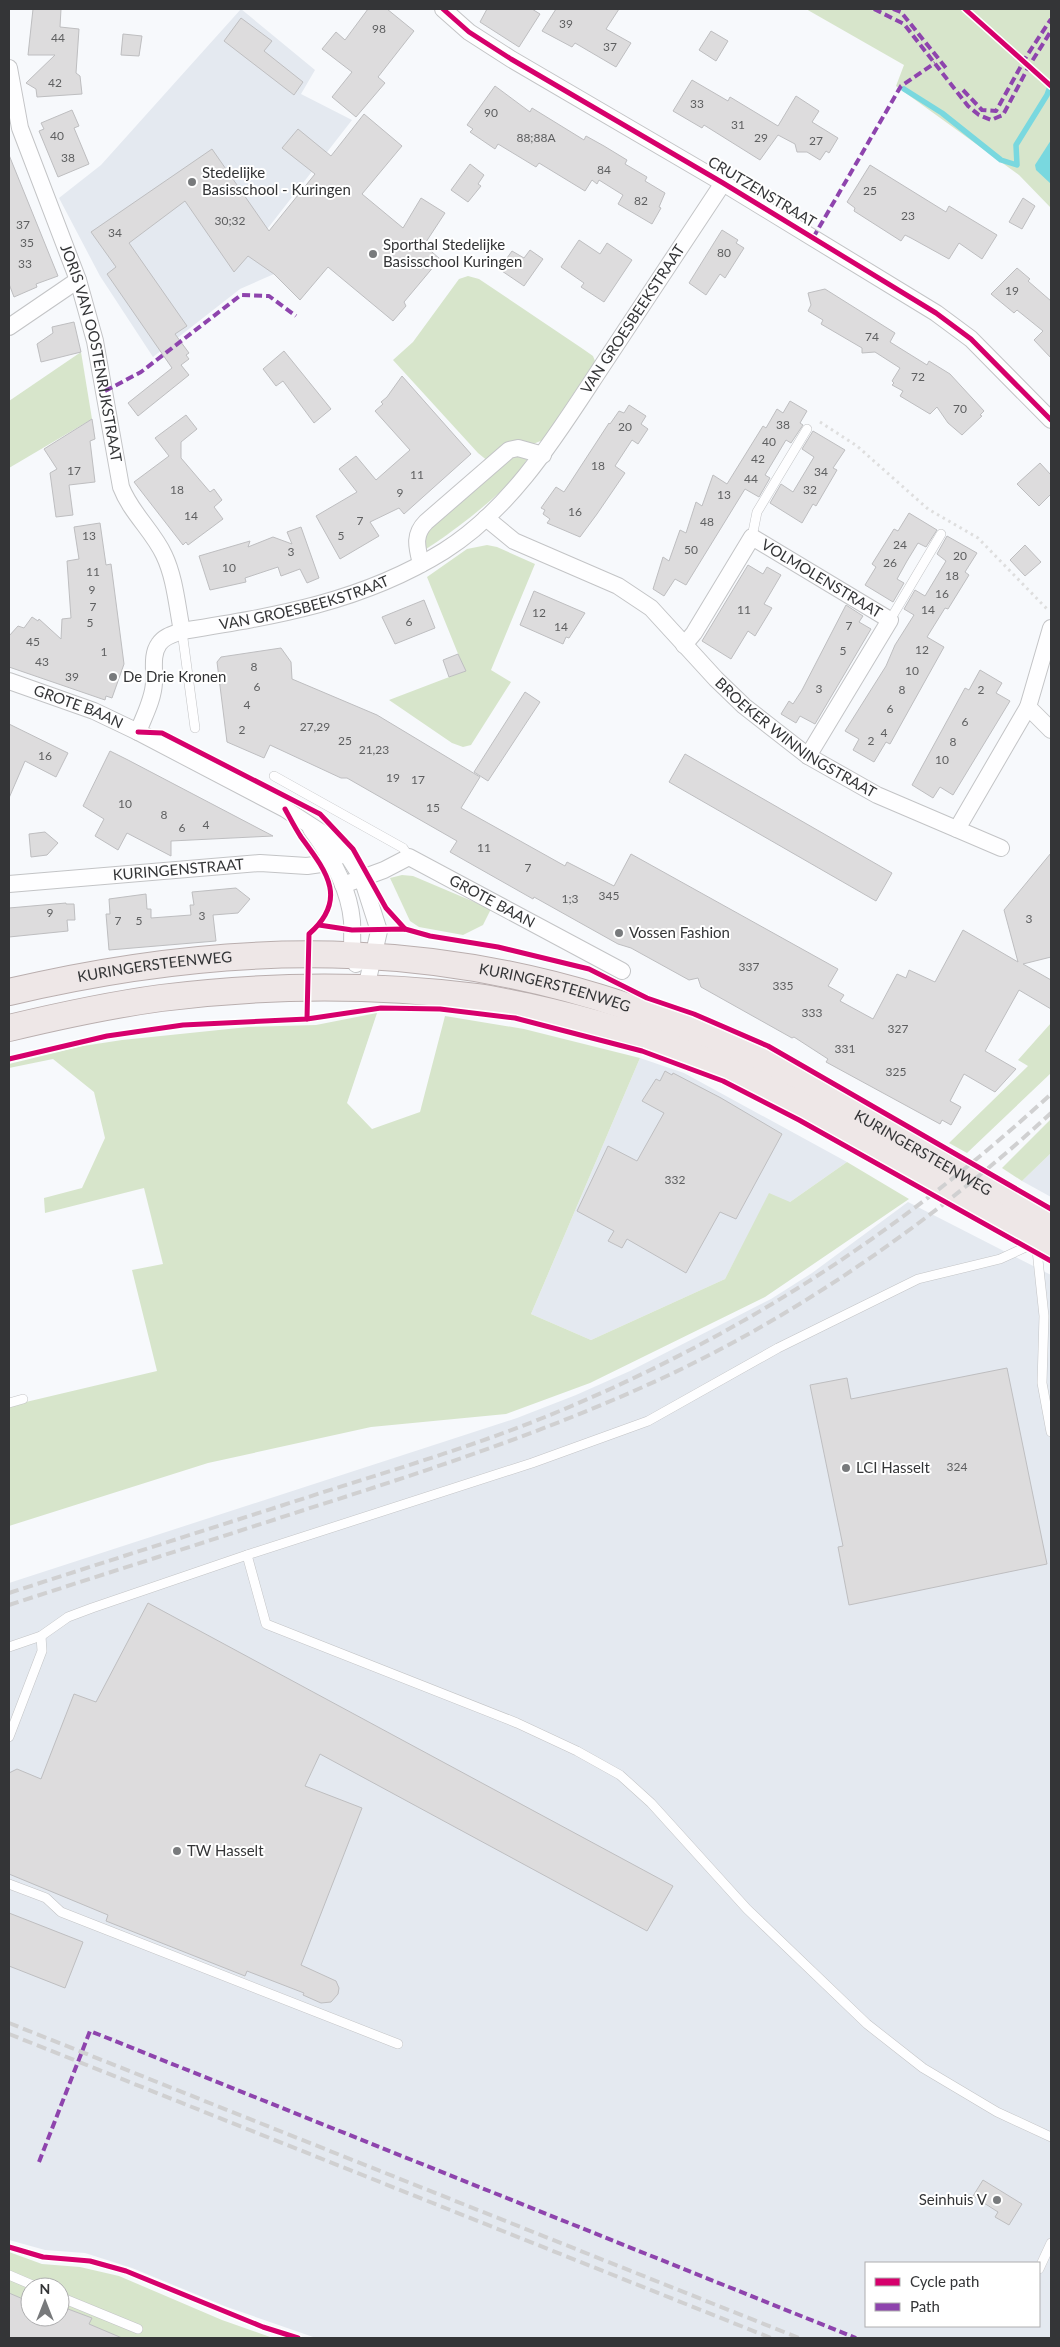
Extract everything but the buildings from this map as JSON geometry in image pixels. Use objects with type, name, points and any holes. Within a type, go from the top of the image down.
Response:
[{"type":"main road","name":"KURINGERSTEENWEG","points":[[9,992],[76,976],[211,957],[363,954],[413,958],[480,968],[563,986],[643,1010],[771,1064],[1046,1232]]},
{"type":"main road","name":"KURINGERSTEENWEG","points":[[9,1028],[76,1012],[160,998],[231,991],[366,988],[477,997],[570,1016],[666,1046],[770,1090],[1046,1232]]},
{"type":"street","name":"CRUTZENSTRAAT","points":[[443,9],[469,32],[510,59],[723,183],[936,313],[970,339],[1051,420]]},
{"type":"street","name":"JORIS VAN OOSTENRIJKSTRAAT","points":[[9,68],[20,128],[78,280],[95,341],[121,487],[126,502],[164,554],[172,577],[182,630]]},
{"type":"street","name":"VAN GROESBEEKSTRAAT","points":[[182,630],[316,607],[372,587],[446,550],[486,518],[543,455],[723,183]]},
{"type":"street","points":[[9,327],[78,280]]},
{"type":"street","points":[[421,564],[416,544],[418,530],[426,522],[509,450],[518,448],[543,455]]},
{"type":"street","name":"BROEKER WINNINGSTRAAT","points":[[486,518],[514,541],[618,586],[650,608],[744,706],[808,756],[877,795],[1001,848]]},
{"type":"street","name":"VOLMOLENSTRAAT","points":[[684,645],[694,633],[752,537],[890,620],[808,756]]},
{"type":"street","points":[[957,829],[1028,707],[1051,628]]},
{"type":"street","points":[[138,732],[151,698],[155,652],[158,645],[168,636],[182,630]]},
{"type":"street","name":"GROTE BAAN","points":[[9,681],[94,711],[138,732],[305,822],[333,840],[340,856],[343,885],[363,954],[366,988]]},
{"type":"street","points":[[1028,707],[1051,730]]},
{"type":"street","name":"GROTE BAAN","points":[[340,856],[362,878],[379,930],[363,954]]},
{"type":"street","name":"KURINGENSTRAAT","points":[[9,884],[260,862],[307,866],[340,856]]},
{"type":"street","points":[[343,885],[384,870],[409,856]]},
{"type":"street","name":"GROTE BAAN","points":[[409,856],[622,971]]},
{"type":"lane","points":[[752,537],[757,512],[807,429]]},
{"type":"lane","points":[[890,620],[941,534]]},
{"type":"lane","name":"JORIS VAN OOSTENRIJKSTRAAT","points":[[182,630],[195,728]]},
{"type":"lane","points":[[274,776],[403,848],[409,856]]},
{"type":"lane","points":[[1046,1232],[1042,1383],[1051,1432]]},
{"type":"lane","points":[[9,1647],[41,1636],[68,1617],[92,1608],[247,1555],[532,1463],[648,1421],[778,1348],[918,1279],[1000,1260],[1026,1247],[1046,1232]]},
{"type":"lane","points":[[9,1403],[23,1398]]},
{"type":"lane","points":[[247,1555],[266,1624],[517,1723],[577,1751],[620,1775],[651,1803],[747,1909],[866,2024],[923,2068],[997,2112],[1051,2137]]},
{"type":"lane","points":[[9,1737],[42,1651],[41,1636]]},
{"type":"lane","points":[[9,1884],[46,1898],[60,1912],[398,2044]]},
{"type":"lane","points":[[1040,2267],[1051,2243]]},
{"type":"lane","points":[[70,2301],[138,2329]]},
{"type":"path","points":[[807,429],[813,418],[857,446],[928,509],[978,538],[1051,613]]},
{"type":"shaded area","name":"Stedelijke Basisschool - Kuringen","points":[[241,9],[315,70],[301,94],[352,120],[254,246],[274,274],[240,289],[153,357],[100,276],[59,198],[101,165]]},
{"type":"shaded area","points":[[640,1058],[684,1073],[847,1162],[790,1202],[741,1249],[725,1279],[591,1340],[531,1314]]},
{"type":"shaded area","points":[[1051,1153],[1051,1197],[1022,1181]]},
{"type":"shaded area","points":[[908,1202],[1051,1275],[1051,2338],[316,2338],[227,2307],[132,2268],[85,2253],[45,2250],[9,2240],[9,1583],[517,1418],[630,1371],[771,1299],[812,1273]]},
{"type":"green space","points":[[806,9],[1051,9],[1051,208],[1019,175],[896,86],[904,65]]},
{"type":"green space","points":[[468,276],[479,279],[593,356],[595,361],[543,440],[489,462],[478,453],[393,360],[413,342],[459,279]]},
{"type":"green space","points":[[81,352],[92,419],[9,468],[9,401]]},
{"type":"green space","points":[[517,453],[527,458],[511,481],[451,532],[426,549],[421,541],[422,534]]},
{"type":"green space","points":[[487,545],[497,547],[535,564],[491,670],[511,682],[471,745],[463,747],[452,743],[389,700],[465,671],[427,577],[467,549]]},
{"type":"green space","points":[[402,875],[413,876],[491,909],[483,925],[463,935],[419,927],[410,921],[390,878]]},
{"type":"green space","points":[[377,1013],[347,1103],[372,1129],[420,1112],[445,1016],[524,1029],[640,1058],[531,1314],[591,1340],[725,1279],[769,1193],[790,1202],[847,1162],[909,1199],[765,1297],[590,1383],[506,1414],[371,1427],[208,1463],[9,1526],[9,1406],[157,1371],[132,1270],[163,1264],[144,1188],[45,1213],[44,1198],[82,1188],[105,1138],[94,1092],[53,1059],[9,1068],[9,1064],[83,1046],[122,1040],[248,1027],[316,1025]]},
{"type":"green space","points":[[1051,1023],[1051,1073],[967,1153],[949,1143],[1028,1066],[1018,1060]]},
{"type":"green space","points":[[1051,1119],[1051,1153],[1022,1181],[1002,1168]]},
{"type":"green space","points":[[9,2252],[42,2264],[80,2267],[119,2276],[222,2320],[273,2338],[9,2338]]},
{"type":"water","points":[[1051,140],[1051,184],[1036,170],[1035,165]]},
{"type":"waterway","points":[[904,89],[942,113],[1001,160],[1017,165],[1016,145],[1047,95],[1051,84]]},
{"type":"railway","points":[[9,1593],[469,1445],[523,1426],[619,1385],[686,1352],[752,1316],[876,1236],[936,1192],[1051,1094]]},
{"type":"railway","points":[[9,1605],[434,1468],[561,1421],[645,1386],[700,1360],[754,1331],[807,1300],[859,1266],[959,1192],[1051,1113]]},
{"type":"railway","points":[[9,2023],[799,2338]]},
{"type":"railway","points":[[9,2034],[771,2338]]},
{"type":"marked path","points":[[874,9],[904,24],[968,106],[979,115],[991,120],[1003,115],[1029,66],[1051,31]]},
{"type":"marked path","points":[[893,9],[901,12],[946,68]]},
{"type":"marked path","points":[[963,90],[982,110],[996,111],[1026,57],[1051,19]]},
{"type":"marked path","points":[[813,238],[901,86],[935,63]]},
{"type":"marked path","points":[[105,391],[141,372],[241,295],[269,296],[296,316]]},
{"type":"marked path","points":[[39,2162],[90,2031],[856,2338]]},
{"type":"cycle path","points":[[443,9],[469,32],[511,59],[723,183],[936,313],[971,339],[1051,420]]},
{"type":"cycle path","points":[[965,9],[1051,86]]},
{"type":"cycle path","points":[[138,732],[162,733],[320,814],[353,849],[386,908],[405,929]]},
{"type":"cycle path","points":[[285,809],[325,873],[331,897],[328,909],[321,921],[309,934],[307,1019]]},
{"type":"cycle path","points":[[319,925],[352,930],[405,929],[430,936],[498,947],[589,969],[647,998],[694,1014],[768,1046],[1051,1209]]},
{"type":"cycle path","points":[[9,1059],[107,1036],[183,1025],[307,1019],[381,1008],[440,1009],[515,1018],[642,1051],[723,1081],[799,1120],[1051,1261]]},
{"type":"cycle path","points":[[9,2247],[43,2257],[90,2261],[126,2271],[263,2327],[298,2338]]},
{"type":"place","name":"Stedelijke Basisschool - Kuringen","points":[[192,182]]},
{"type":"place","name":"Sporthal Stedelijke Basisschool Kuringen","points":[[373,254]]},
{"type":"place","name":"De Drie Kronen","points":[[113,677]]},
{"type":"place","name":"Vossen Fashion","points":[[619,933]]},
{"type":"place","name":"LCI Hasselt","points":[[846,1468]]},
{"type":"place","name":"TW Hasselt","points":[[177,1851]]},
{"type":"place","name":"Seinhuis V","points":[[997,2200]]}]
